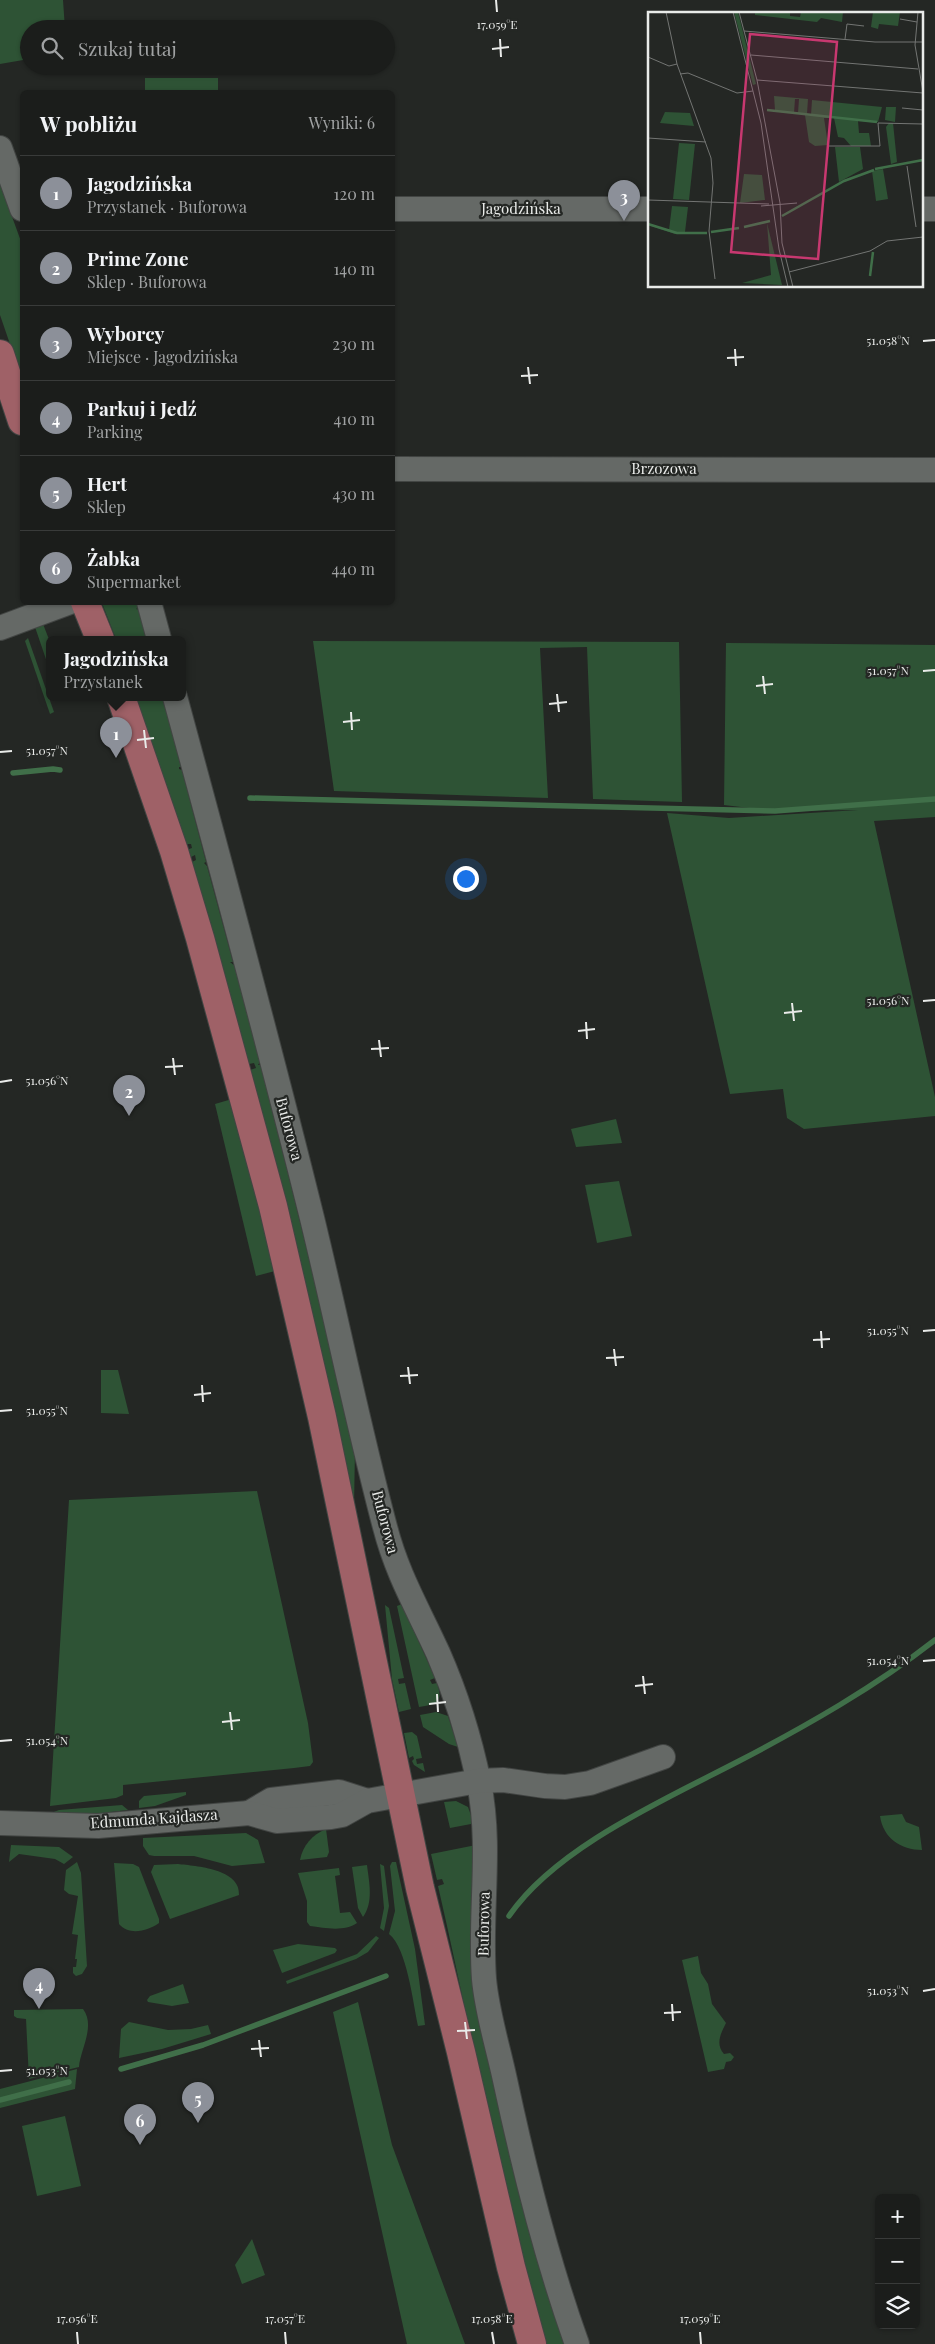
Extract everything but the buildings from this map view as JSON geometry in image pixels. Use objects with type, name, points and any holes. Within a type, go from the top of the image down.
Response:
[{"type":"main road","points":[[0,354],[20,415]]},
{"type":"main road","points":[[86,605],[99,636]]},
{"type":"main road","points":[[122,701],[174,851],[200,938],[273,1206],[322,1417],[420,1888],[461,2052],[511,2267],[532,2344]]},
{"type":"street","points":[[0,148],[20,203]]},
{"type":"street","name":"Jagodzińska","points":[[395,209],[648,209]]},
{"type":"street","points":[[922,209],[935,209]]},
{"type":"street","name":"Brzozowa","points":[[395,469],[935,470]]},
{"type":"street","points":[[0,628],[62,605]]},
{"type":"street","points":[[150,605],[158,636]]},
{"type":"street","name":"Buforowa","points":[[176,701],[311,1214],[365,1451],[385,1528],[407,1593],[427,1628],[453,1694],[478,1781],[486,1830],[486,1872],[482,1930],[484,1984],[491,2022],[533,2199],[567,2315],[578,2344]]},
{"type":"street","name":"Edmunda Kajdasza","points":[[0,1823],[117,1825],[186,1817],[249,1813],[271,1800],[339,1792],[367,1801],[478,1781],[504,1780],[565,1787],[590,1783],[663,1757]]},
{"type":"green space","points":[[0,0],[63,0],[64,20],[20,20],[20,61],[0,64]]},
{"type":"green space","points":[[145,78],[218,78],[218,90],[145,90]]},
{"type":"green space","points":[[0,184],[20,239],[20,373],[0,315]]},
{"type":"green space","points":[[103,605],[138,605],[136,609],[140,610],[146,636],[115,636]]},
{"type":"green space","points":[[43,624],[48,636],[46,636],[46,659],[35,627]]},
{"type":"green space","points":[[28,638],[46,689],[46,701],[50,701],[54,712],[50,714],[25,641]]},
{"type":"green space","points":[[313,641],[679,642],[682,802],[593,799],[587,647],[540,648],[548,798],[334,791]]},
{"type":"green space","points":[[726,643],[935,645],[935,817],[874,821],[935,1097],[935,1116],[804,1129],[787,1118],[783,1089],[730,1094],[667,813],[729,818],[858,810],[775,811],[724,805]]},
{"type":"green space","points":[[137,701],[164,701],[181,767],[179,769],[182,770],[206,862],[204,863],[207,866],[233,962],[230,962],[235,966],[260,1062],[258,1065],[261,1065],[335,1363],[333,1367],[337,1367],[355,1448],[354,1508],[276,1166],[250,1070],[256,1068],[254,1063],[249,1064],[190,863],[196,860],[195,855],[189,858],[186,850],[192,848],[191,844],[184,844]]},
{"type":"green space","points":[[232,1099],[275,1271],[256,1276],[215,1104]]},
{"type":"green space","points":[[616,1119],[622,1143],[576,1147],[571,1129]]},
{"type":"green space","points":[[619,1181],[632,1236],[597,1243],[585,1185]]},
{"type":"green space","points":[[101,1370],[118,1370],[129,1414],[101,1413]]},
{"type":"green space","points":[[257,1491],[308,1723],[313,1762],[310,1766],[294,1768],[123,1785],[123,1795],[116,1798],[50,1806],[69,1500]]},
{"type":"green space","points":[[402,1604],[435,1678],[430,1680],[432,1684],[437,1683],[439,1690],[439,1699],[430,1705],[419,1707],[397,1606]]},
{"type":"green space","points":[[385,1605],[389,1608],[404,1678],[398,1679],[399,1684],[405,1683],[411,1709],[399,1712],[392,1679]]},
{"type":"green space","points":[[436,1712],[448,1716],[458,1747],[449,1744],[423,1727],[420,1715]]},
{"type":"green space","points":[[412,1732],[417,1736],[422,1758],[416,1759],[417,1764],[423,1763],[425,1772],[414,1765],[412,1761],[414,1759],[413,1756],[409,1758],[404,1733]]},
{"type":"green space","points":[[186,1792],[186,1795],[155,1806],[139,1808],[139,1801],[144,1796]]},
{"type":"green space","points":[[456,1801],[468,1807],[473,1821],[471,1824],[450,1828],[444,1802]]},
{"type":"green space","points":[[122,1805],[128,1810],[76,1816],[46,1815],[59,1810]]},
{"type":"green space","points":[[902,1814],[906,1822],[919,1827],[922,1850],[900,1845],[885,1831],[880,1816]]},
{"type":"green space","points":[[326,1829],[329,1852],[327,1857],[300,1860],[303,1850],[309,1841],[316,1834]]},
{"type":"green space","points":[[246,1833],[258,1840],[265,1863],[232,1866],[194,1856],[154,1856],[149,1855],[143,1846],[143,1838]]},
{"type":"green space","points":[[11,1845],[59,1847],[73,1857],[64,1864],[55,1859],[19,1854],[9,1862]]},
{"type":"green space","points":[[476,1845],[473,1916],[567,2344],[546,2344],[530,2287],[501,2173],[438,1886],[444,1884],[442,1879],[437,1880],[431,1854]]},
{"type":"green space","points":[[77,1862],[81,1873],[87,1966],[82,1974],[76,1976],[73,1973],[73,1967],[76,1967],[78,1935],[72,1934],[78,1896],[69,1894],[64,1890],[66,1870]]},
{"type":"green space","points":[[392,1862],[396,1862],[415,1949],[425,2025],[418,2026],[405,1963],[395,1941],[389,1934],[395,1911],[390,1866]]},
{"type":"green space","points":[[114,1863],[133,1864],[139,1867],[159,1923],[139,1931],[128,1930],[119,1924]]},
{"type":"green space","points":[[178,1864],[216,1870],[225,1874],[233,1879],[238,1886],[239,1895],[170,1919],[151,1872],[154,1865]]},
{"type":"green space","points":[[380,1864],[384,1866],[389,1906],[384,1931],[380,1928],[384,1908]]},
{"type":"green space","points":[[367,1865],[370,1898],[363,1917],[358,1908],[352,1867]]},
{"type":"green space","points":[[339,1868],[340,1875],[335,1876],[340,1913],[350,1912],[357,1923],[346,1928],[310,1926],[307,1922],[307,1901],[298,1873]]},
{"type":"green space","points":[[376,1936],[379,1938],[368,1952],[356,1959],[287,1984],[286,1981],[357,1954]]},
{"type":"green space","points":[[298,1944],[335,1948],[337,1950],[335,1953],[282,1973],[273,1950]]},
{"type":"green space","points":[[698,1956],[701,1973],[708,1984],[712,2004],[726,2023],[719,2042],[721,2050],[724,2054],[730,2053],[734,2057],[731,2061],[726,2062],[724,2069],[708,2072],[682,1960]]},
{"type":"green space","points":[[183,1984],[189,2003],[172,2006],[148,2002],[147,2000],[150,1996]]},
{"type":"green space","points":[[358,2002],[392,2145],[465,2344],[407,2344],[333,2012]]},
{"type":"green space","points":[[83,2009],[87,2016],[88,2030],[79,2067],[29,2079],[26,2019],[14,2016],[14,2010]]},
{"type":"green space","points":[[129,2022],[168,2030],[191,2029],[208,2025],[211,2034],[162,2049],[119,2058],[121,2029]]},
{"type":"green space","points":[[77,2069],[75,2089],[0,2108],[0,2089]]},
{"type":"green space","points":[[65,2116],[81,2186],[37,2196],[22,2126]]},
{"type":"green space","points":[[252,2239],[265,2275],[242,2284],[235,2265]]},
{"type":"waterway","points":[[13,773],[60,770]]},
{"type":"waterway","points":[[250,798],[775,811],[935,799]]},
{"type":"waterway","points":[[509,1916],[529,1891],[554,1868],[583,1847],[614,1827],[815,1720],[864,1690],[935,1640]]},
{"type":"waterway","points":[[121,2069],[203,2045],[386,1976]]},
{"type":"waterway","points":[[0,2100],[69,2082]]},
{"type":"place","name":"Wyborcy","points":[[624,221]]},
{"type":"place","name":"Jagodzińska","points":[[116,758]]},
{"type":"place","name":"Prime Zone","points":[[129,1116]]},
{"type":"place","name":"Parkuj i Jedź","points":[[39,2009]]},
{"type":"place","name":"Hert","points":[[198,2123]]},
{"type":"place","name":"Żabka","points":[[140,2145]]}]
